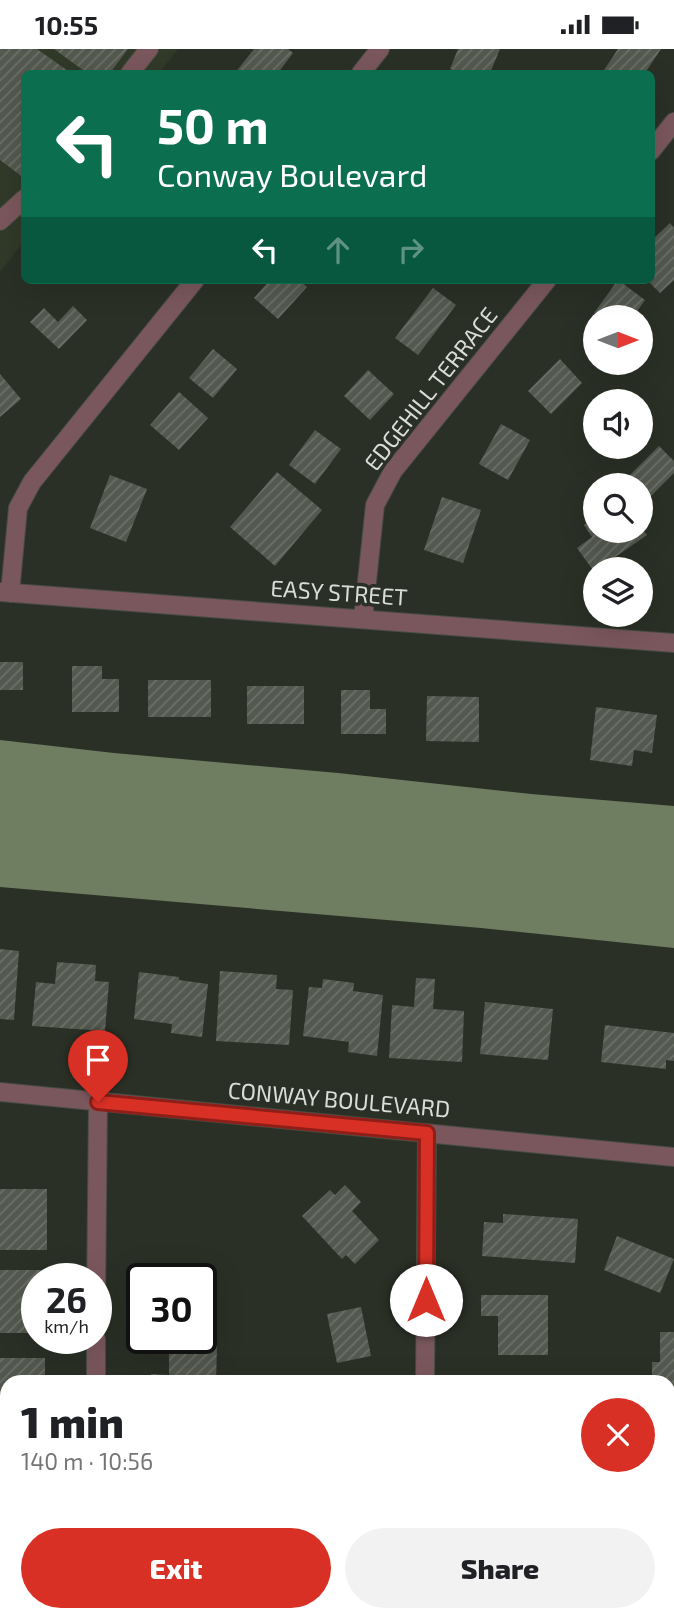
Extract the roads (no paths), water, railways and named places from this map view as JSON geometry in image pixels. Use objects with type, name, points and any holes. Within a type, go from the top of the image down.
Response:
[{"type":"street","points":[[132,70],[149,49]]},
{"type":"street","points":[[363,70],[380,49]]},
{"type":"street","points":[[655,146],[674,122]]},
{"type":"street","points":[[0,221],[21,202]]},
{"type":"street","points":[[5,593],[18,508],[32,482],[192,284]]},
{"type":"street","name":"EDGEHILL TERRACE","points":[[363,619],[375,505],[393,471],[544,284]]},
{"type":"street","name":"EASY STREET","points":[[5,593],[674,643]]},
{"type":"street","name":"CONWAY BOULEVARD","points":[[0,1092],[674,1157]]},
{"type":"street","points":[[0,1102],[18,1094]]},
{"type":"street","points":[[96,1263],[98,1102]]},
{"type":"street","points":[[425,1375],[427,1133]]},
{"type":"street","points":[[96,1354],[96,1375]]}]
